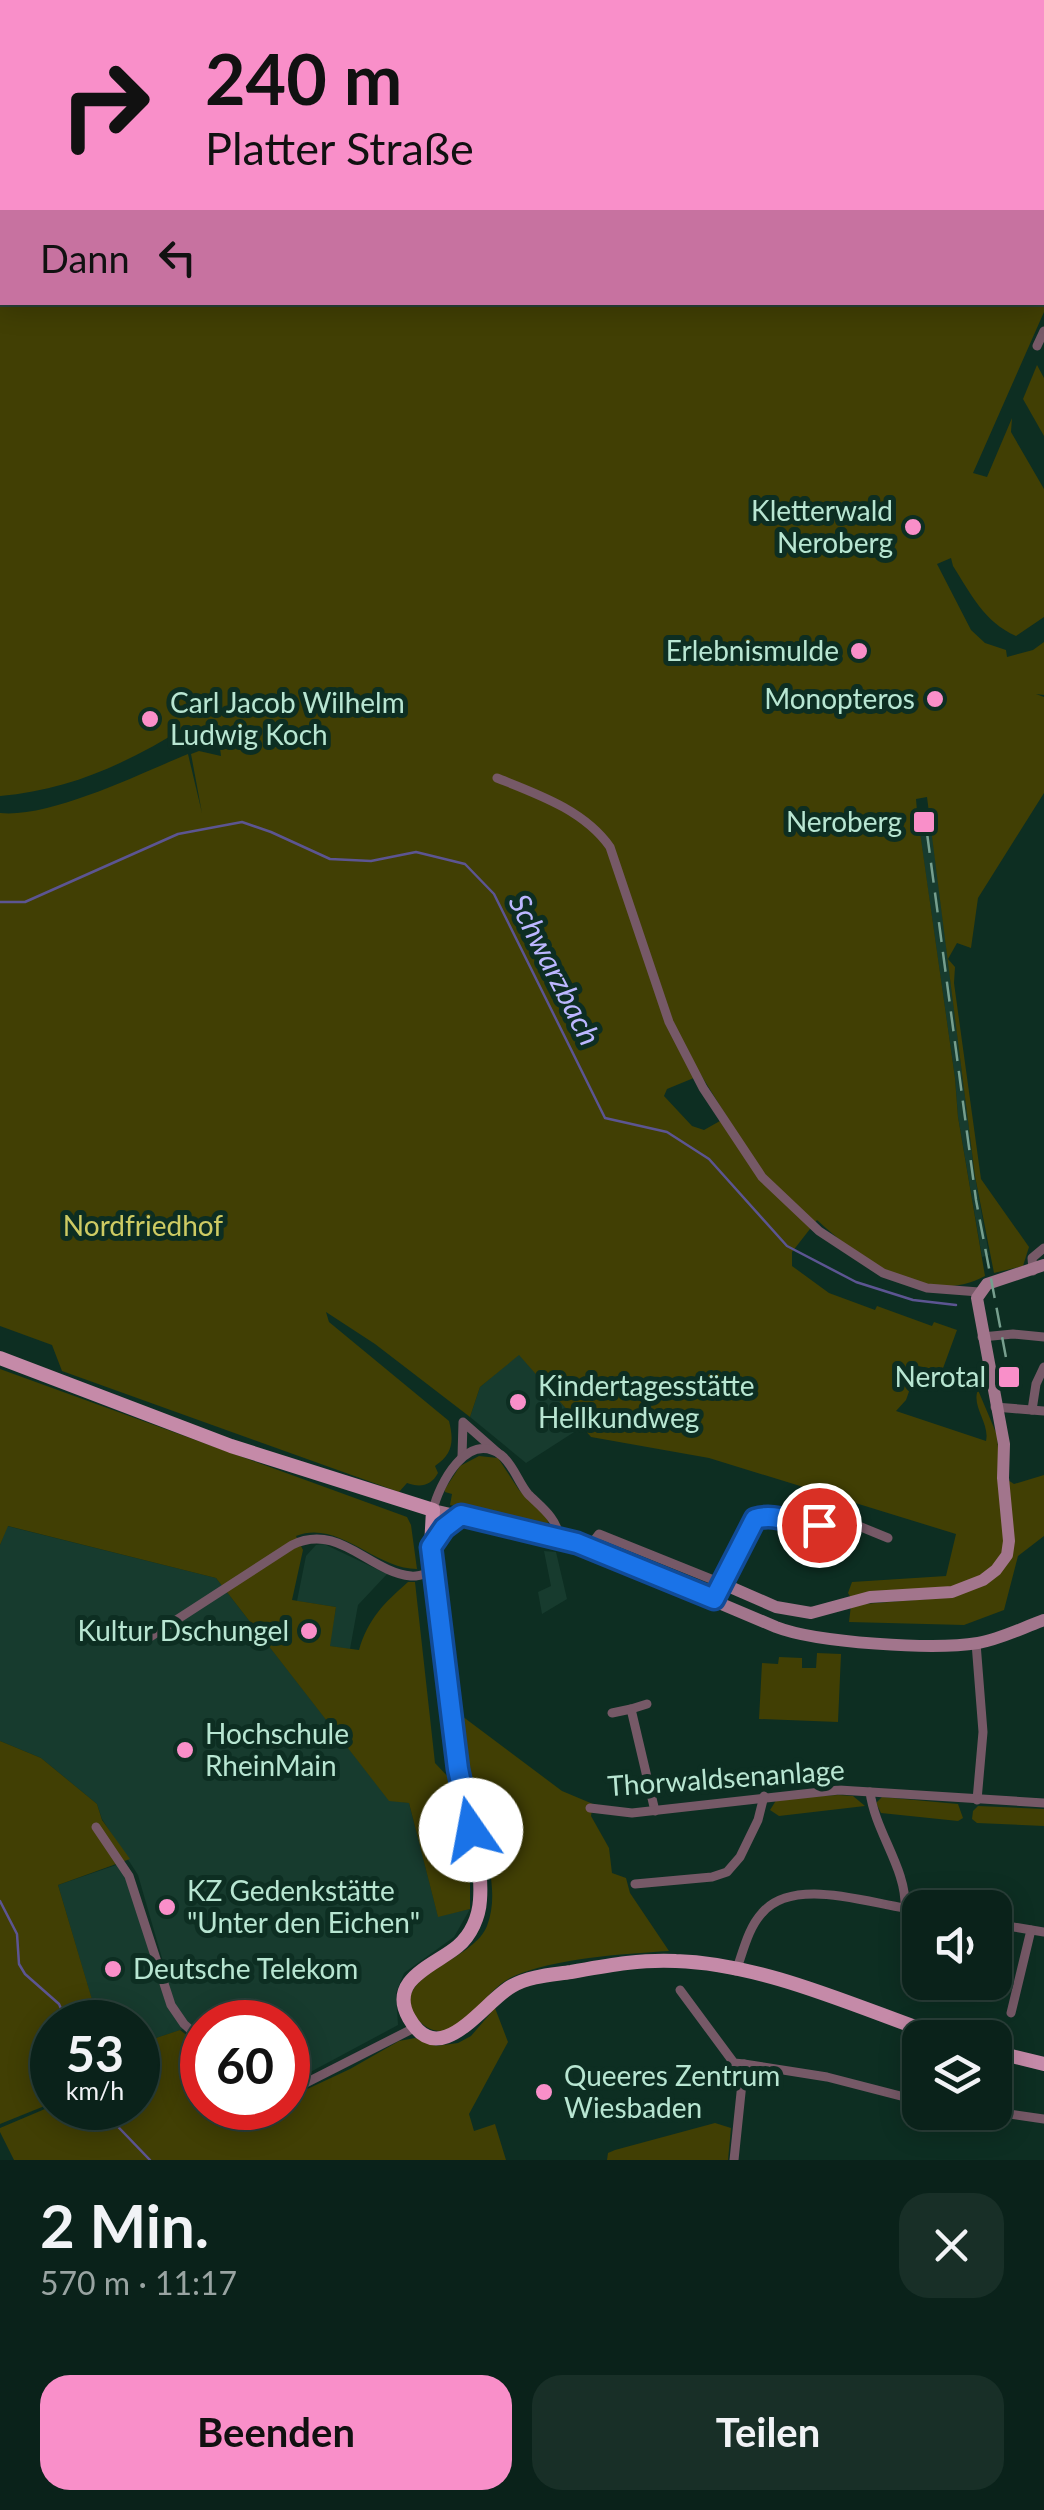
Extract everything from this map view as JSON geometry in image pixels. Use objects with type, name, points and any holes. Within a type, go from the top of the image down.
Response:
[{"type":"main road","points":[[714,1599],[721,1583],[776,1607],[803,1614],[870,1596],[942,1595],[976,1583],[996,1570],[1008,1549],[1003,1437],[977,1302],[979,1292],[992,1282],[1038,1268]]},
{"type":"main road","points":[[0,1358],[230,1446],[433,1510],[589,1547],[784,1630],[809,1636],[942,1646],[976,1643],[1044,1620]]},
{"type":"main road","points":[[433,1510],[431,1547],[458,1769],[479,1876],[480,1902],[476,1921],[465,1939],[420,1970],[408,1984],[405,2006],[416,2027],[437,2037],[455,2034],[498,1994],[538,1977],[662,1960],[799,1986],[902,2022]]},
{"type":"main road","points":[[431,1547],[444,1528],[461,1515]]},
{"type":"main road","points":[[1012,2056],[1044,2064]]},
{"type":"street","points":[[1037,346],[1044,331]]},
{"type":"street","points":[[497,778],[580,817],[610,847],[668,1022],[702,1088],[762,1177],[820,1231],[883,1273],[927,1288],[979,1292]]},
{"type":"street","points":[[1038,1268],[1033,1256],[1044,1248]]},
{"type":"street","points":[[982,1337],[1044,1337]]},
{"type":"street","points":[[995,1407],[1038,1410],[1036,1384],[1044,1368]]},
{"type":"street","points":[[433,1510],[442,1486],[462,1457],[463,1422],[499,1454],[554,1522],[559,1538]]},
{"type":"street","points":[[462,1457],[479,1450],[499,1454]]},
{"type":"street","points":[[589,1547],[599,1534],[721,1583],[748,1528],[761,1517],[806,1525],[850,1522],[888,1538]]},
{"type":"street","points":[[150,1637],[310,1538],[326,1539],[408,1576],[434,1571]]},
{"type":"street","points":[[976,1643],[982,1722],[977,1800]]},
{"type":"street","points":[[612,1713],[647,1704]]},
{"type":"street","points":[[631,1708],[654,1811]]},
{"type":"street","name":"Thorwaldsenanlage","points":[[590,1808],[618,1814],[815,1791],[1044,1803]]},
{"type":"street","points":[[870,1792],[874,1814],[904,1890]]},
{"type":"street","points":[[635,1884],[712,1877],[727,1872],[740,1857],[758,1820],[764,1796]]},
{"type":"street","points":[[96,1828],[129,1876],[172,2005],[180,2018]]},
{"type":"street","points":[[736,1971],[758,1917],[780,1899],[812,1893],[902,1907]]},
{"type":"street","points":[[1012,1927],[1044,1932]]},
{"type":"street","points":[[1010,2013],[1032,1930]]},
{"type":"street","points":[[680,1990],[734,2063],[827,2078],[902,2097]]},
{"type":"street","points":[[310,2081],[416,2027]]},
{"type":"street","points":[[734,2160],[744,2064]]},
{"type":"street","points":[[1012,2115],[1044,2120]]},
{"type":"shaded area","points":[[932,833],[975,1176],[989,1255],[982,1257],[958,1117],[920,834]]},
{"type":"shaded area","name":"Kindertagesstätte Hellkundweg","points":[[519,1354],[582,1427],[526,1463],[470,1417],[480,1387]]},
{"type":"shaded area","name":"Hochschule RheinMain","points":[[7,1526],[216,1578],[389,1800],[409,1803],[438,1916],[470,1909],[454,1937],[404,1973],[396,1993],[398,2025],[310,2072],[310,2000],[180,2000],[180,2030],[160,2037],[160,2000],[92,2000],[58,1885],[119,1864],[127,1874],[158,1982],[168,1979],[138,1875],[102,1819],[97,1804],[41,1758],[0,1741],[0,1545]]},
{"type":"shaded area","points":[[324,1544],[387,1574],[358,1605],[350,1649],[329,1646],[336,1607],[297,1601],[306,1556],[316,1545]]},
{"type":"shaded area","points":[[544,1551],[556,1552],[567,1599],[542,1614],[538,1592],[551,1586]]},
{"type":"green space","name":"Nordfriedhof","points":[[0,305],[1044,305],[973,473],[987,477],[1012,418],[1011,432],[1044,489],[1044,617],[1016,636],[995,623],[979,606],[951,558],[937,564],[971,630],[985,643],[1006,650],[1007,657],[1033,650],[1044,642],[1044,695],[1036,694],[1044,697],[1044,793],[978,898],[971,948],[957,943],[948,959],[955,967],[981,1179],[1029,1247],[1023,1266],[994,1273],[975,1176],[927,797],[916,799],[917,811],[958,1117],[985,1276],[963,1284],[917,1283],[873,1264],[817,1220],[792,1252],[792,1266],[829,1293],[875,1310],[877,1306],[932,1326],[934,1322],[957,1330],[942,1371],[918,1366],[906,1400],[896,1411],[986,1441],[978,1390],[997,1435],[1006,1548],[991,1571],[949,1590],[851,1598],[848,1593],[852,1582],[946,1576],[956,1534],[709,1458],[591,1437],[519,1355],[480,1387],[470,1417],[375,1344],[326,1312],[329,1322],[449,1421],[451,1446],[435,1466],[438,1473],[425,1485],[407,1483],[399,1492],[62,1371],[52,1345],[0,1326],[0,813],[21,813],[69,802],[188,754],[202,813],[191,754],[199,751],[221,756],[218,732],[187,726],[98,773],[26,793],[0,796]],"holes":[[[701,1075],[727,1117],[704,1130],[692,1126],[664,1096],[667,1089]]]},
{"type":"green space","points":[[1037,365],[1044,378],[1044,436],[1023,399]]},
{"type":"green space","points":[[0,1369],[407,1517],[417,1569],[401,1567],[327,1534],[296,1536],[303,1550],[292,1600],[336,1607],[330,1646],[359,1650],[378,1612],[408,1582],[415,1582],[435,1763],[451,1780],[470,1884],[470,1909],[438,1917],[409,1803],[389,1801],[216,1578],[8,1526],[0,1545]]},
{"type":"green space","points":[[479,1456],[498,1458],[519,1490],[546,1516],[550,1527],[450,1505],[452,1494],[445,1489],[460,1466]]},
{"type":"green space","points":[[1044,1475],[1044,1536],[1018,1556],[1004,1610],[964,1625],[849,1622],[851,1605],[941,1598],[1004,1568],[1008,1480],[1014,1484]]},
{"type":"green space","points":[[817,1653],[841,1654],[838,1722],[759,1719],[762,1663],[778,1664],[779,1657],[802,1658],[802,1668],[816,1668]]},
{"type":"green space","points":[[462,1716],[562,1791],[593,1804],[591,1816],[609,1848],[612,1873],[626,1878],[630,1893],[669,1951],[589,1958],[529,1971],[503,1982],[459,2024],[437,2031],[416,2017],[410,2003],[413,1991],[422,1980],[479,1939],[491,1910],[491,1876],[471,1792]]},
{"type":"green space","points":[[0,1741],[41,1758],[97,1804],[102,1820],[130,1859],[58,1885],[92,2000],[30,2000],[30,2112],[0,2124]]},
{"type":"green space","points":[[853,1796],[865,1806],[779,1816],[770,1810],[777,1799]]},
{"type":"green space","points":[[882,1797],[958,1804],[963,1818],[958,1821],[881,1813],[876,1803]]},
{"type":"green space","points":[[978,1806],[1044,1809],[1044,1826],[977,1823],[972,1819]]},
{"type":"green space","points":[[495,2008],[508,2042],[469,2114],[474,2131],[495,2124],[506,2160],[14,2160],[0,2132],[0,2128],[30,2115],[30,2130],[160,2130],[160,2037],[180,2030],[180,2130],[310,2130],[310,2088],[399,2041],[415,2038],[436,2046],[458,2043],[471,2036]]},
{"type":"green space","points":[[715,2123],[731,2128],[728,2160],[607,2160],[608,2153],[615,2150]]},
{"type":"waterway","name":"Schwarzbach","points":[[0,902],[25,902],[178,834],[242,822],[330,859],[371,861],[416,852],[465,864],[494,894],[605,1118],[667,1132],[709,1159],[787,1246],[856,1282],[913,1300],[956,1305]]},
{"type":"waterway","points":[[0,1901],[17,1934],[19,1964],[54,2000]]},
{"type":"waterway","points":[[121,2130],[150,2160]]},
{"type":"railway","points":[[927,833],[976,1200],[1008,1368]]},
{"type":"place","name":"Kletterwald Neroberg","points":[[913,527]]},
{"type":"place","name":"Erlebnismulde","points":[[859,651]]},
{"type":"place","name":"Monopteros","points":[[935,699]]},
{"type":"place","name":"Carl Jacob Wilhelm Ludwig Koch","points":[[150,719]]},
{"type":"place","name":"Neroberg","points":[[924,822]]},
{"type":"place","name":"Nerotal","points":[[1009,1377]]},
{"type":"place","name":"Kindertagesstätte Hellkundweg","points":[[518,1402]]},
{"type":"place","name":"Kultur Dschungel","points":[[309,1631]]},
{"type":"place","name":"Hochschule RheinMain","points":[[185,1750]]},
{"type":"place","name":"KZ Gedenkstätte \"Unter den Eichen\"","points":[[167,1907]]},
{"type":"place","name":"Deutsche Telekom","points":[[113,1969]]},
{"type":"place","name":"Queeres Zentrum Wiesbaden","points":[[544,2092]]},
{"type":"route","points":[[471,1830],[458,1769],[431,1547],[448,1524],[461,1515],[577,1543],[714,1599],[755,1519],[772,1516],[819,1525]]}]
